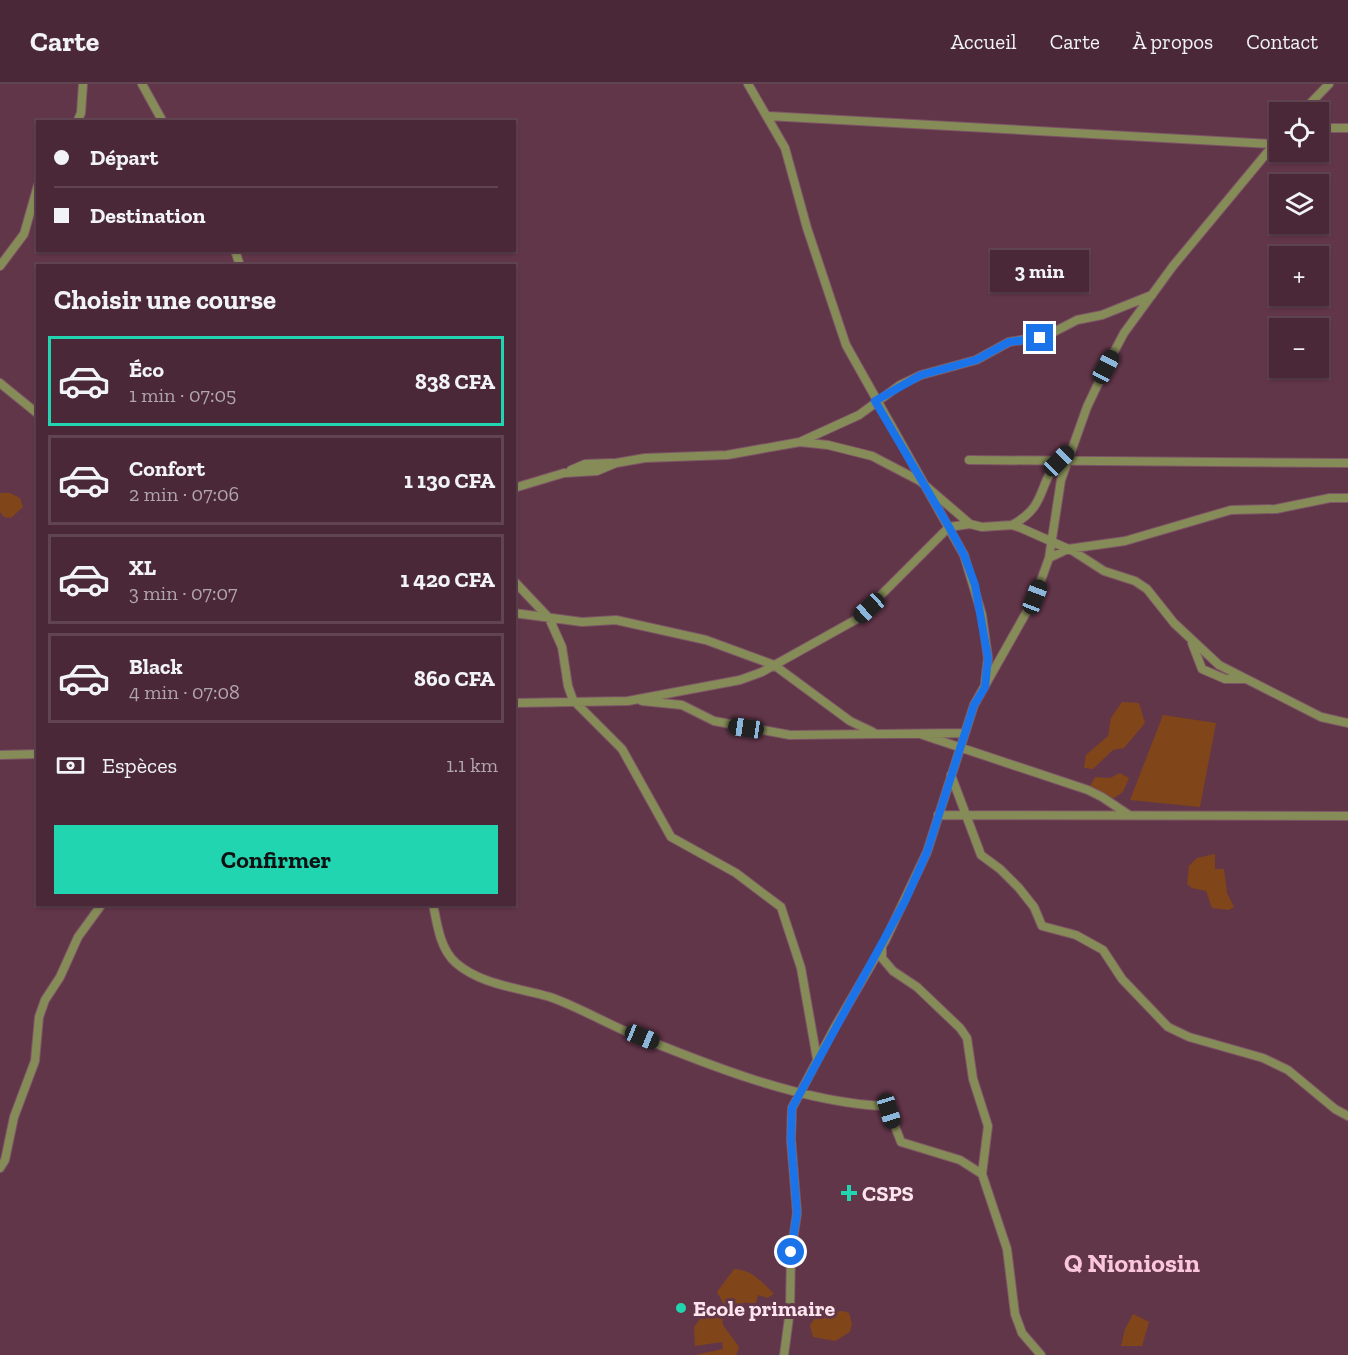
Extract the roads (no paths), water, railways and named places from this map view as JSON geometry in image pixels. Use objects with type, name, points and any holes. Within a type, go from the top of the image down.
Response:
[{"type":"street","points":[[78,120],[81,113],[83,84]]},
{"type":"street","points":[[142,84],[162,120]]},
{"type":"street","points":[[748,84],[785,148],[807,228],[846,345],[875,401],[964,555],[982,615],[988,658],[985,687]]},
{"type":"street","points":[[1312,102],[1329,84]]},
{"type":"street","points":[[768,116],[1269,144]]},
{"type":"street","points":[[1329,128],[1348,128]]},
{"type":"street","points":[[784,1355],[790,1310],[791,1252],[797,1213],[791,1139],[792,1108],[882,946],[927,852],[974,705],[1035,597],[1049,558],[1061,480],[1087,407],[1106,367],[1124,333],[1152,295],[1269,149]]},
{"type":"street","points":[[0,266],[24,234],[36,192]]},
{"type":"street","points":[[516,487],[564,474],[597,471],[616,463],[645,458],[727,455],[800,442],[859,415],[875,401],[921,375],[976,360],[1009,342],[1046,336],[1077,320],[1102,315],[1152,295]]},
{"type":"street","points":[[0,384],[36,412]]},
{"type":"street","points":[[800,442],[828,445],[872,456],[920,481],[970,524]]},
{"type":"street","points":[[628,701],[740,680],[774,665],[857,619],[949,527],[970,524],[982,527],[1012,525],[1026,517],[1036,507],[1048,474],[1073,446]]},
{"type":"street","points":[[969,460],[1348,463]]},
{"type":"street","points":[[1049,558],[1068,549],[1125,541],[1231,510],[1276,509],[1330,498],[1348,498]]},
{"type":"street","points":[[1012,525],[1068,549],[1104,572],[1135,581],[1147,590],[1191,640],[1219,665],[1321,717],[1348,723]]},
{"type":"street","points":[[516,582],[549,618],[562,646],[568,686],[573,700],[622,749],[670,837],[736,873],[781,908],[801,968],[817,1060]]},
{"type":"street","points":[[516,613],[582,622],[616,620],[668,633],[694,636],[774,665],[850,721],[873,732]]},
{"type":"street","points":[[1191,640],[1202,669],[1226,679],[1246,679]]},
{"type":"street","points":[[516,703],[573,700],[682,705],[722,723],[790,735],[873,732],[965,733]]},
{"type":"street","points":[[916,732],[1088,790],[1130,816]]},
{"type":"street","points":[[0,755],[36,754]]},
{"type":"street","points":[[951,775],[981,855],[1000,869],[1019,888],[1034,908],[1042,926],[1076,935],[1103,950],[1122,979],[1168,1027],[1188,1037],[1263,1059],[1288,1070],[1335,1109],[1348,1116]]},
{"type":"street","points":[[938,815],[1348,816]]},
{"type":"street","points":[[0,1168],[5,1160],[14,1117],[35,1061],[39,1017],[45,1000],[60,978],[78,937],[101,906]]},
{"type":"street","points":[[433,906],[440,937],[446,950],[454,962],[481,978],[551,998],[624,1030],[740,1075],[854,1105],[883,1106],[889,1111],[901,1142],[960,1160],[982,1174]]},
{"type":"street","points":[[882,946],[882,958],[893,971],[917,987],[960,1028],[966,1038],[973,1078],[988,1126],[982,1174],[1007,1248],[1015,1314],[1022,1333],[1041,1355]]},
{"type":"place","name":"CSPS","points":[[849,1193]]},
{"type":"place","name":"Ecole primaire","points":[[681,1308]]},
{"type":"district","name":"Q Nioniosin","points":[[1132,1263]]}]
